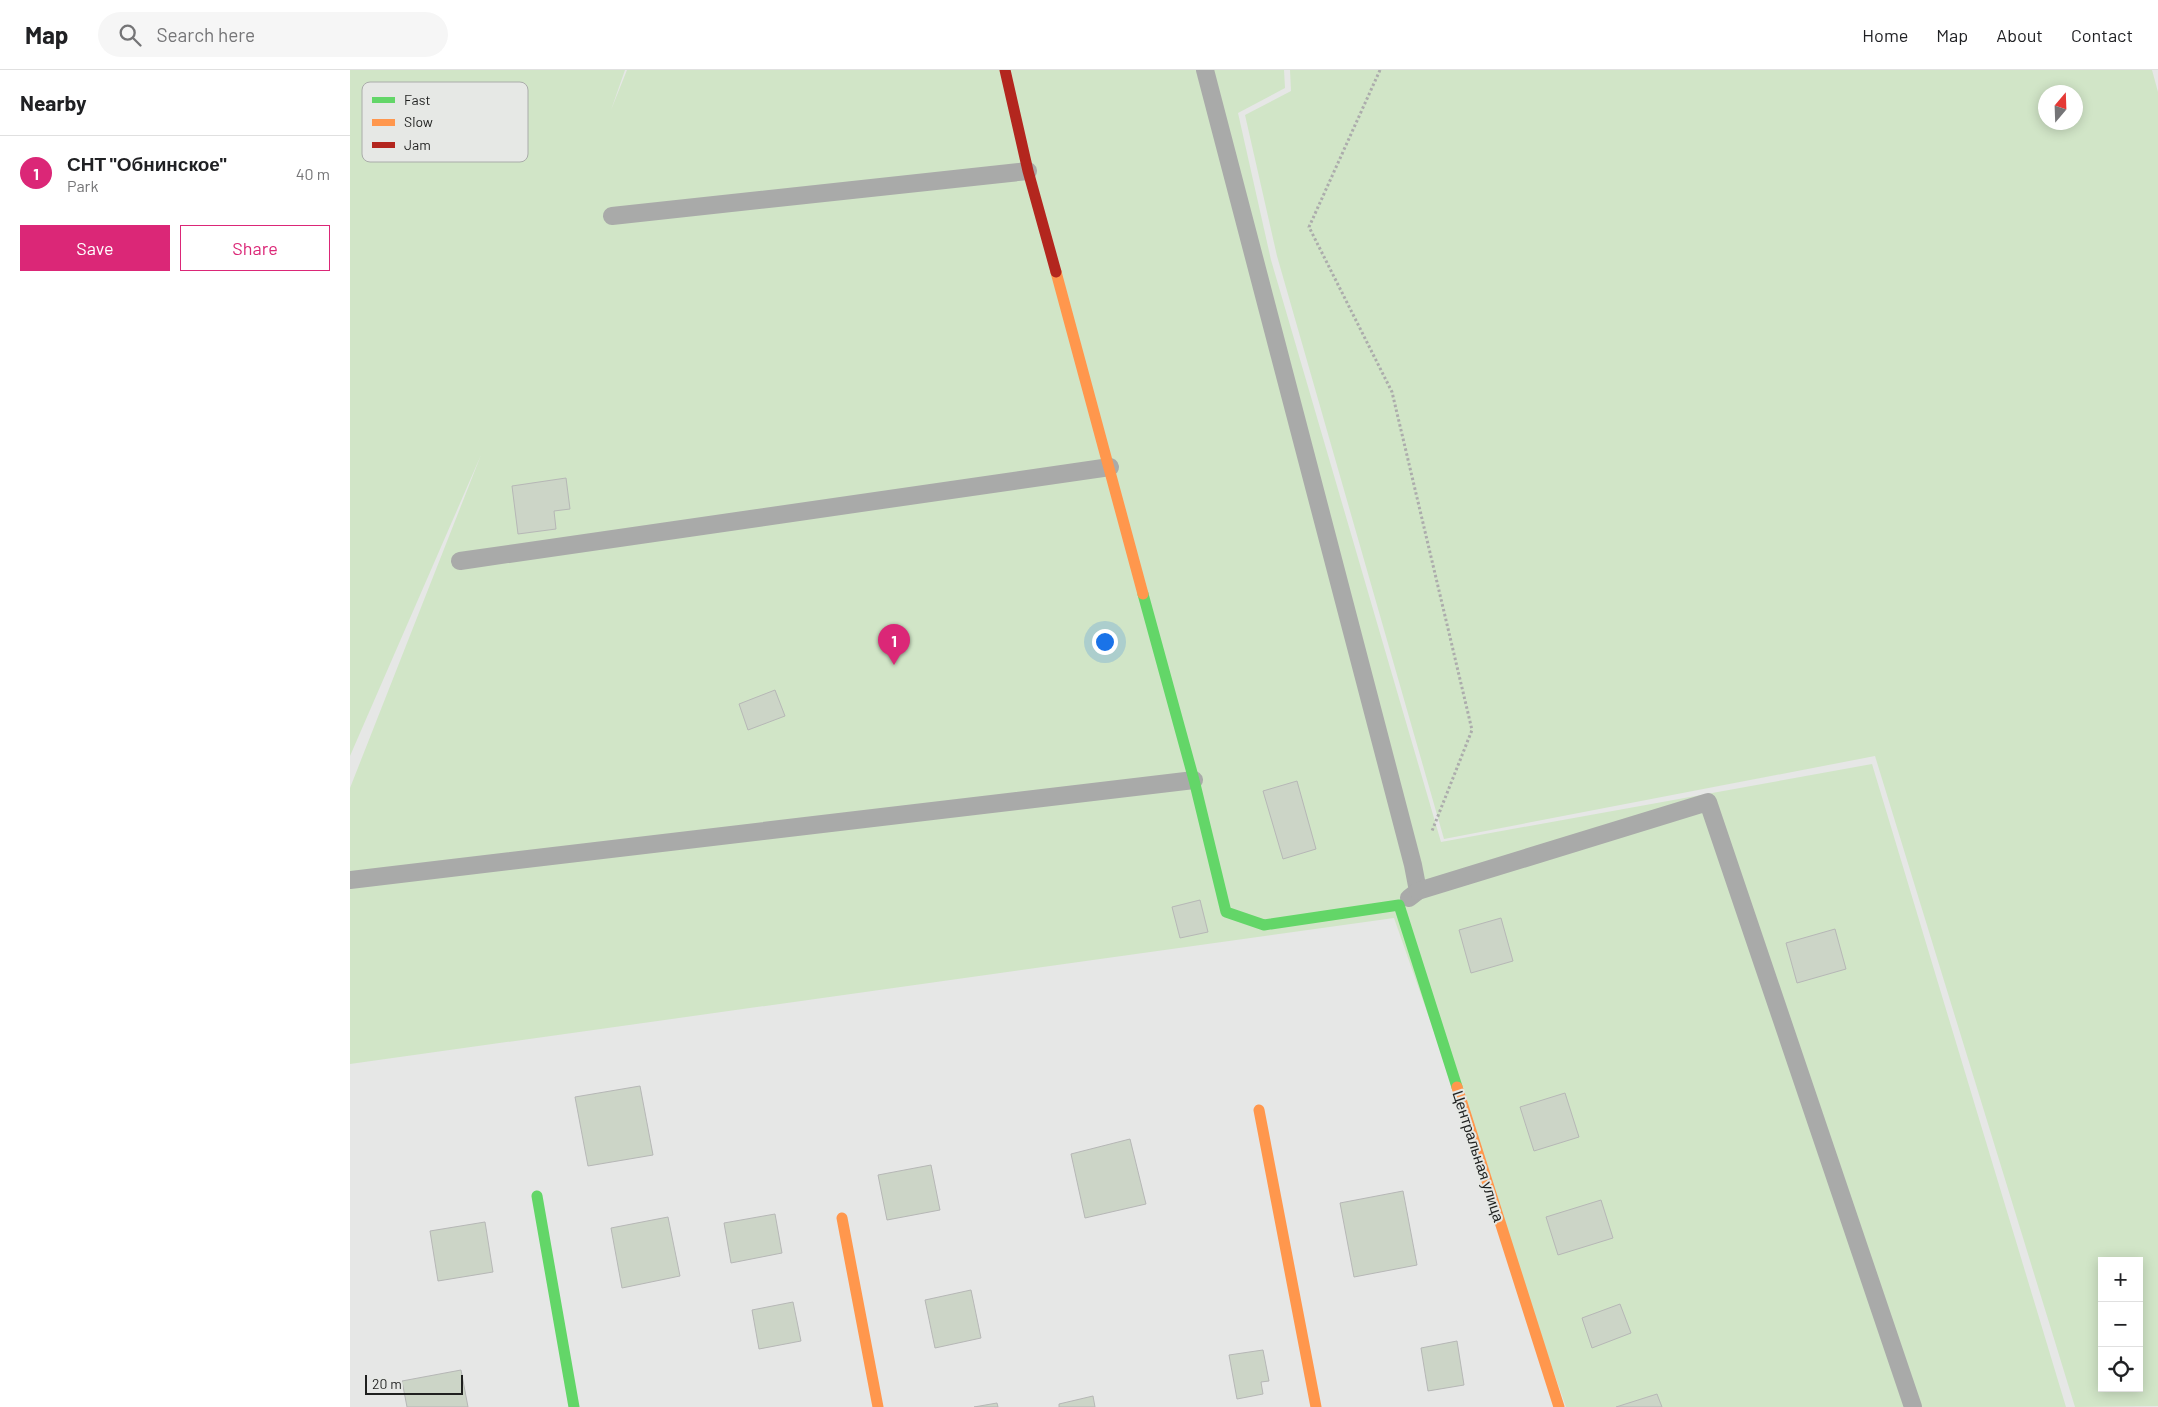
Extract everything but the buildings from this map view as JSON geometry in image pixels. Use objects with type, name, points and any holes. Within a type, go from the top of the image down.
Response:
[{"type":"street","points":[[1005,70],[1028,170],[1194,780],[1226,912],[1264,925],[1400,905]]},
{"type":"street","name":"Центральная улица","points":[[1400,905],[1559,1407]]},
{"type":"street","points":[[1259,1110],[1316,1407]]},
{"type":"street","points":[[537,1196],[574,1407]]},
{"type":"street","points":[[842,1218],[878,1407]]},
{"type":"lane","points":[[1205,70],[1413,864],[1418,891]]},
{"type":"lane","points":[[612,216],[1028,170]]},
{"type":"lane","points":[[460,562],[1110,467]]},
{"type":"lane","points":[[350,880],[1194,780]]},
{"type":"lane","points":[[1400,905],[1418,891],[1708,802],[1913,1407]]},
{"type":"path","points":[[1380,70],[1309,226],[1392,392],[1472,730],[1433,829],[1413,864]]},
{"type":"green space","points":[[350,70],[625,70],[611,110],[627,70],[1284,70],[1285,88],[1238,113],[1271,260],[1441,842],[1872,764],[2066,1407],[1566,1407],[1394,918],[350,1064],[350,788],[481,455],[350,756]]},
{"type":"green space","points":[[1290,70],[2152,70],[2158,92],[2158,1406],[2075,1407],[1875,756],[1444,839],[1277,256],[1245,115],[1291,91]]},
{"type":"traffic: fast","points":[[1143,594],[1194,780],[1226,912],[1264,925],[1399,905],[1457,1087]]},
{"type":"traffic: fast","points":[[537,1196],[574,1407]]},
{"type":"traffic: slow","points":[[1056,272],[1143,594]]},
{"type":"traffic: slow","points":[[1457,1087],[1559,1407]]},
{"type":"traffic: slow","points":[[1259,1110],[1316,1407]]},
{"type":"traffic: slow","points":[[842,1218],[878,1407]]},
{"type":"traffic: jam","points":[[1005,70],[1028,171],[1056,272]]},
{"type":"place","name":"СНТ \"Обнинское\"","points":[[894,665]]}]
